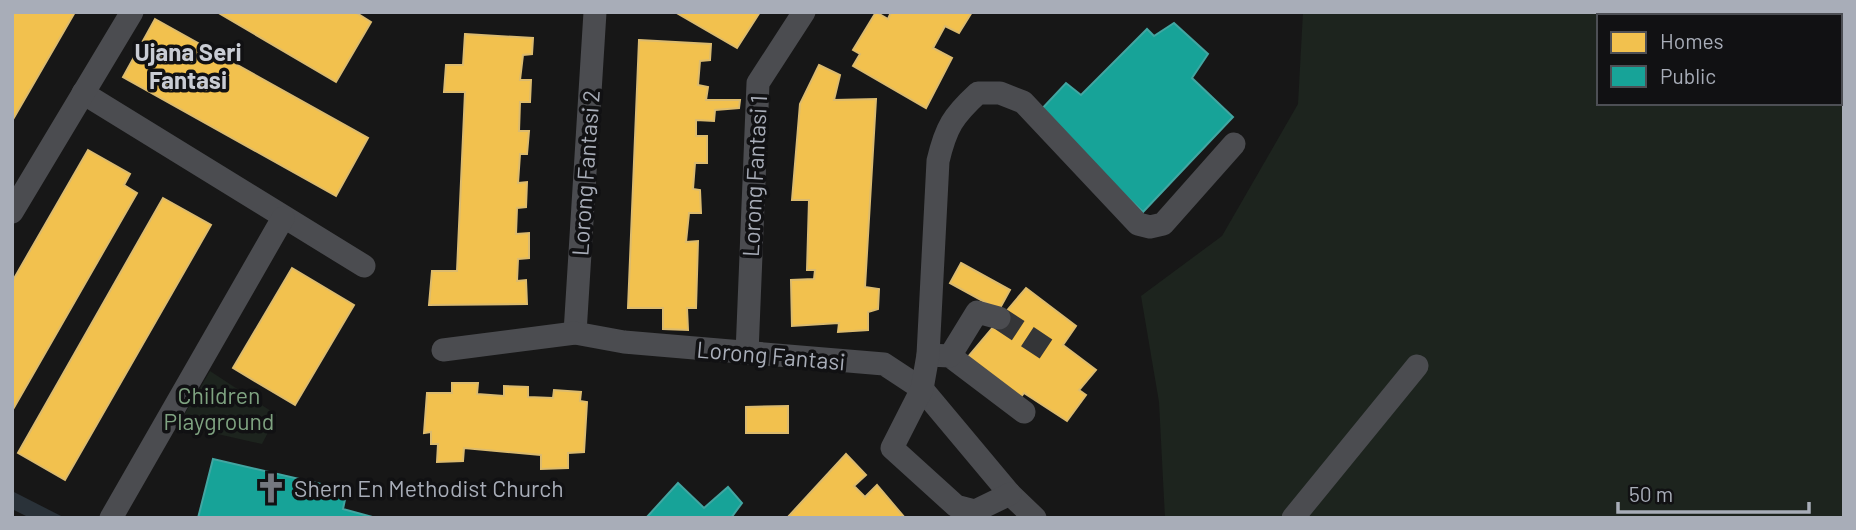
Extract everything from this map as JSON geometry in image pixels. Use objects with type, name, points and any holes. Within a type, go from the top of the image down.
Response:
[{"type":"street","points":[[12,212],[132,12]]},
{"type":"street","name":"Lorong Fantasi 2","points":[[575,333],[595,12]]},
{"type":"street","name":"Lorong Fantasi 1","points":[[747,353],[758,83],[804,12]]},
{"type":"street","points":[[83,93],[364,266]]},
{"type":"street","points":[[939,355],[938,161],[944,136],[954,115],[978,93],[1000,93],[1023,102],[1138,224],[1150,228],[1163,224],[1234,144]]},
{"type":"street","points":[[111,518],[283,218]]},
{"type":"street","points":[[999,318],[977,312],[939,355],[892,448],[956,506],[975,511],[1010,494]]},
{"type":"street","name":"Lorong Fantasi","points":[[443,350],[575,333],[624,342],[884,364],[922,389],[1010,494],[1035,518]]},
{"type":"street","points":[[939,355],[1024,412]]},
{"type":"street","points":[[1293,518],[1418,366]]},
{"type":"green space","points":[[1303,12],[1844,12],[1844,518],[1165,518],[1159,402],[1141,296],[1222,236],[1298,104]]},
{"type":"green space","name":"Children Playground","points":[[210,371],[277,415],[262,444],[178,425]]},
{"type":"shaded area","points":[[12,491],[65,518],[30,518],[12,509]]},
{"type":"building: Homes","points":[[12,12],[75,12],[12,121]]},
{"type":"building: Homes","points":[[217,12],[355,12],[371,22],[336,82]]},
{"type":"building: Homes","points":[[675,12],[760,12],[737,48]]},
{"type":"building: Homes","points":[[876,12],[888,19],[891,12],[972,12],[959,33],[945,26],[933,48],[952,58],[926,108],[853,66],[860,54],[853,50]]},
{"type":"building: Homes","points":[[155,19],[368,138],[336,196],[123,77]]},
{"type":"building: Homes","points":[[465,34],[533,38],[532,54],[523,55],[520,80],[531,80],[530,102],[520,102],[519,131],[529,131],[527,154],[520,154],[518,183],[527,182],[526,207],[517,208],[516,234],[529,233],[529,258],[518,259],[517,281],[526,280],[527,304],[429,305],[432,271],[457,271],[465,92],[444,92],[446,65],[463,65]]},
{"type":"building: Homes","points":[[639,40],[711,44],[710,60],[700,61],[698,85],[708,87],[706,100],[740,100],[739,108],[715,110],[714,121],[696,120],[696,136],[707,136],[707,163],[695,163],[693,189],[700,190],[701,213],[689,213],[686,242],[698,241],[696,308],[687,308],[688,330],[663,329],[663,308],[628,308]]},
{"type":"building: Homes","points":[[819,65],[840,75],[834,100],[876,99],[865,287],[879,289],[878,309],[868,312],[868,330],[838,332],[839,323],[792,326],[791,280],[814,279],[815,270],[807,270],[809,200],[792,200],[800,104]]},
{"type":"building: Homes","points":[[88,150],[130,174],[124,185],[137,193],[12,411],[12,282]]},
{"type":"building: Homes","points":[[163,198],[211,225],[65,480],[18,453]]},
{"type":"building: Homes","points":[[961,263],[1010,290],[999,310],[950,283]]},
{"type":"building: Homes","points":[[292,268],[354,305],[295,405],[233,368]]},
{"type":"building: Homes","points":[[1026,288],[1076,326],[1063,345],[1096,370],[1079,390],[1086,395],[1067,421],[1024,393],[1020,398],[967,358]]},
{"type":"building: Homes","points":[[452,383],[478,383],[477,394],[504,396],[504,386],[528,387],[528,397],[553,398],[554,390],[581,392],[580,401],[587,402],[584,452],[568,453],[568,468],[541,469],[541,455],[464,448],[463,461],[437,462],[438,444],[431,444],[431,432],[424,433],[427,393],[452,393]]},
{"type":"building: Homes","points":[[788,406],[788,433],[746,433],[746,407]]},
{"type":"building: Homes","points":[[846,454],[866,475],[854,486],[865,497],[877,485],[905,518],[787,518]]},
{"type":"building: Public","points":[[1174,23],[1208,54],[1192,78],[1233,117],[1143,212],[1038,113],[1066,83],[1081,95],[1147,29],[1154,36]]},
{"type":"building: Public","name":"Shern En Methodist Church","points":[[213,459],[347,490],[343,509],[376,518],[198,518]]},
{"type":"building: Public","points":[[678,483],[704,508],[728,487],[742,503],[731,518],[646,518]]},
{"type":"tunnel","points":[[999,318],[1046,349]]},
{"type":"place","name":"Shern En Methodist Church","points":[[271,488]]},
{"type":"district","name":"Ujana Seri Fantasi","points":[[188,65]]}]
